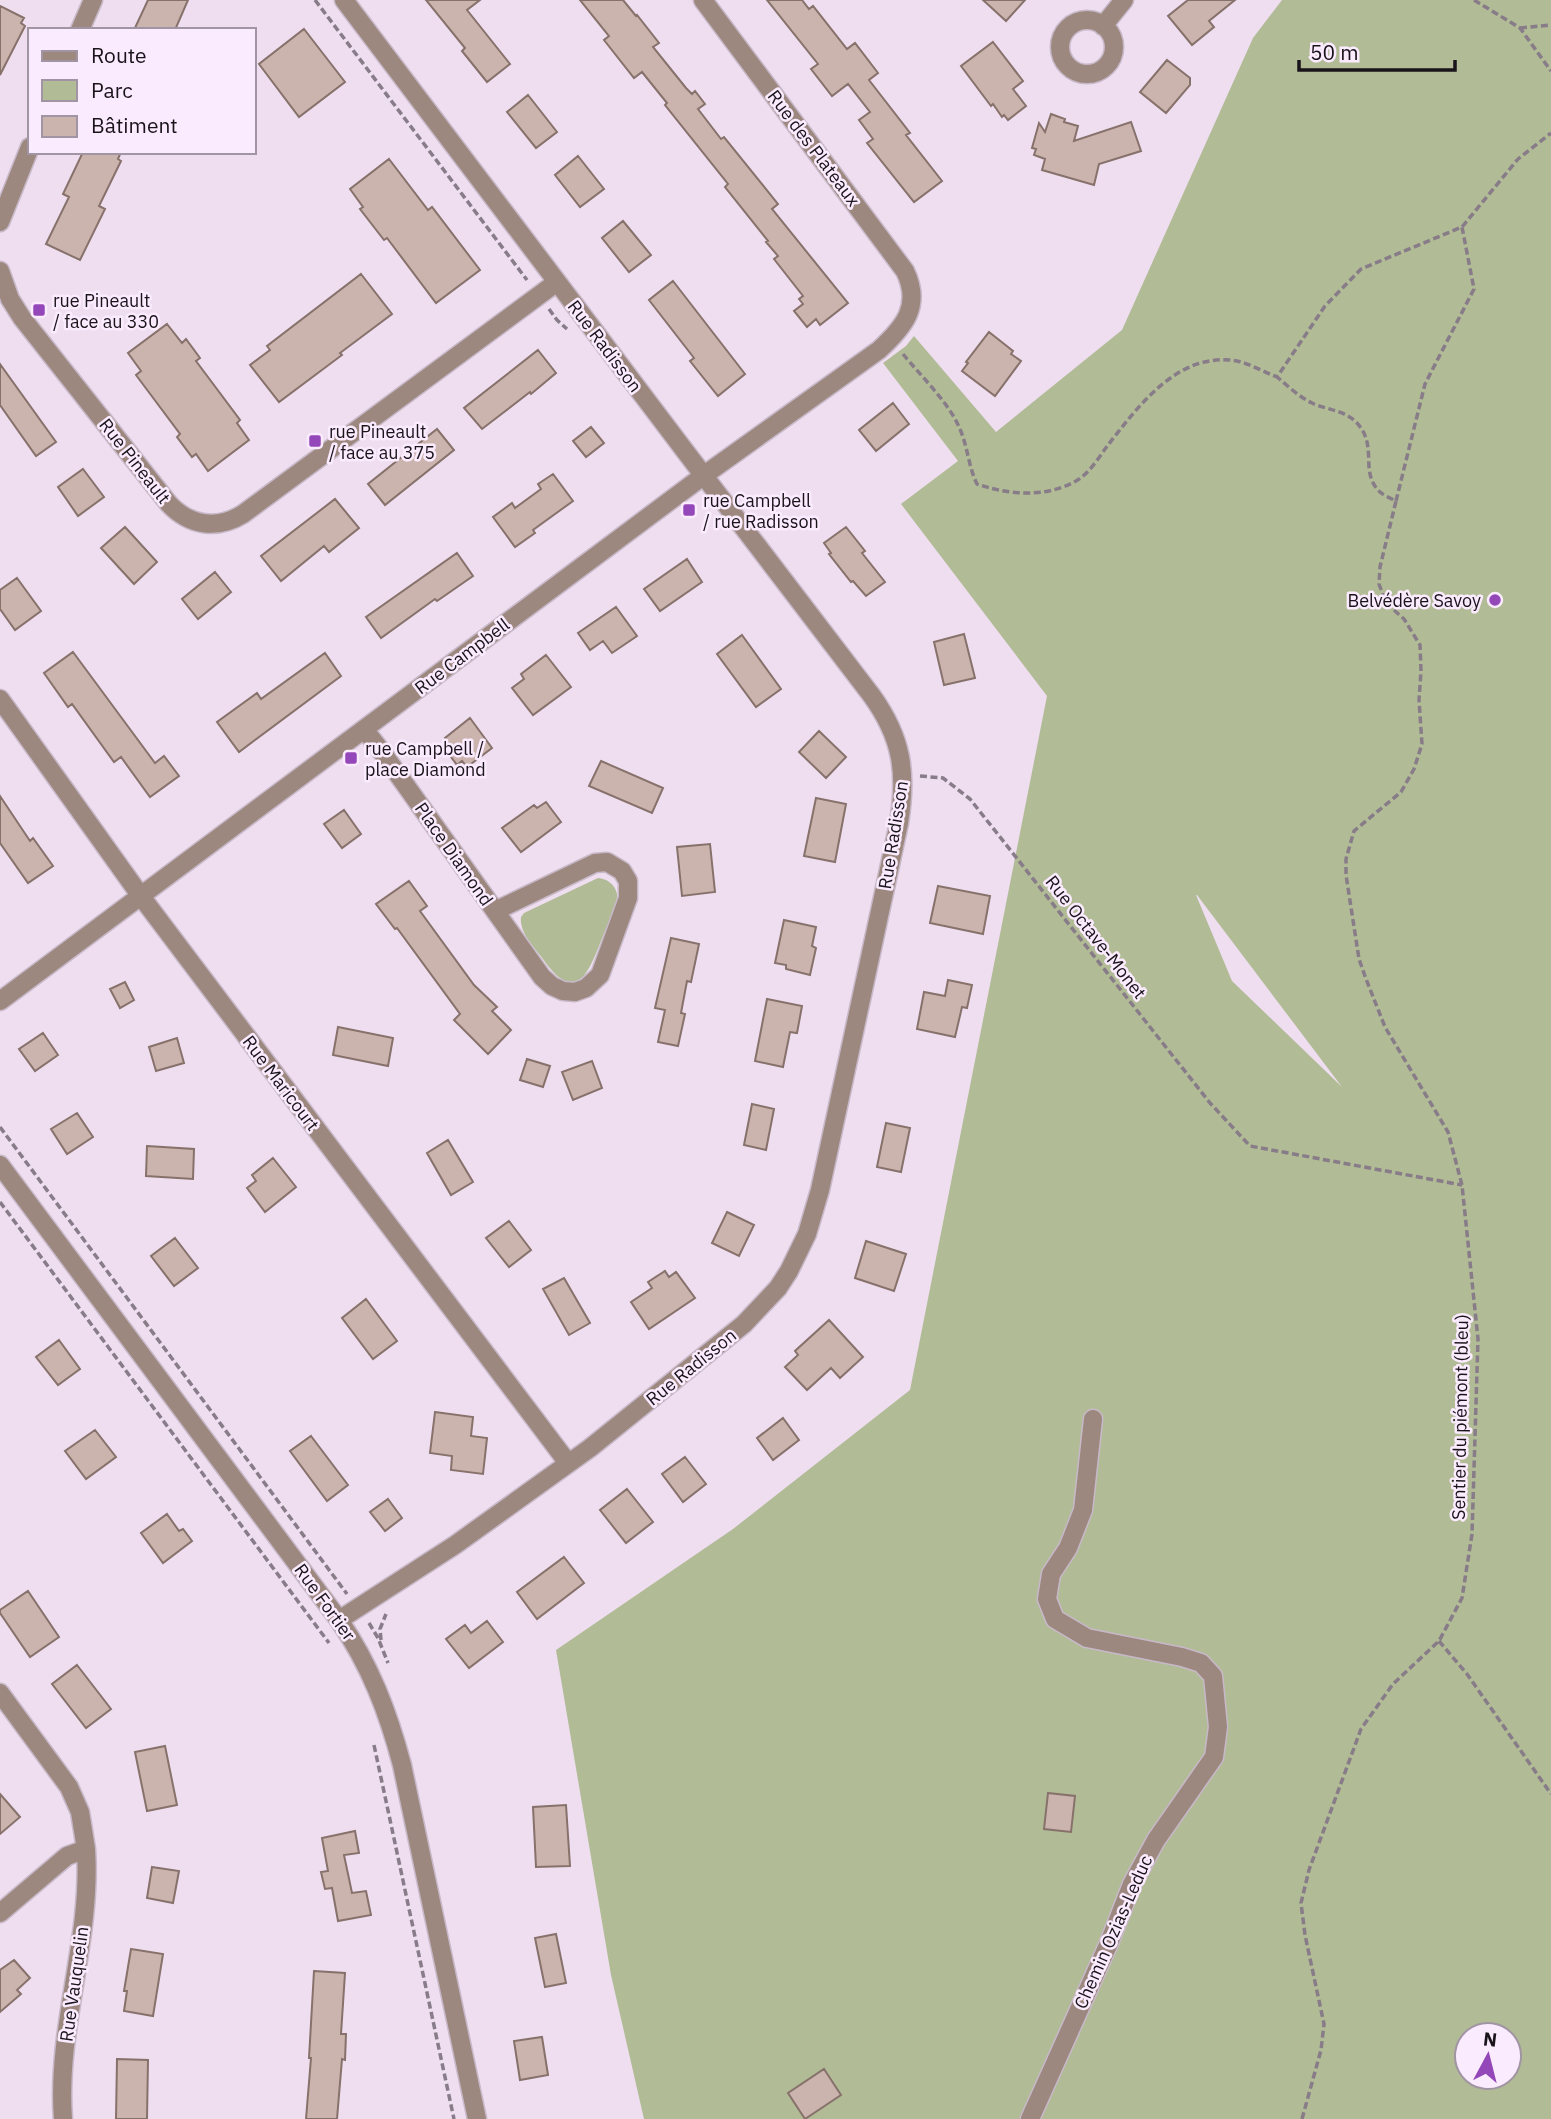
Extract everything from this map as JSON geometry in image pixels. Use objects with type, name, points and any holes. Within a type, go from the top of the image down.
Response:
[{"type":"street","points":[[81,28],[93,0]]},
{"type":"street","name":"Rue Radisson","points":[[340,1620],[455,1545],[568,1464],[714,1350],[744,1324],[778,1287],[800,1251],[817,1203],[899,823],[904,775],[898,745],[881,709],[344,0]]},
{"type":"street","name":"Rue des Plateaux","points":[[703,0],[901,264],[909,278],[911,302]]},
{"type":"street","points":[[1103,26],[1124,0]]},
{"type":"street","points":[[0,222],[28,152]]},
{"type":"street","name":"Rue Pineault","points":[[0,271],[10,299],[22,318],[169,504],[188,520],[212,525],[229,522],[243,514],[557,282]]},
{"type":"street","name":"Rue Campbell","points":[[0,1001],[703,475],[879,350],[904,324],[911,302]]},
{"type":"street","name":"Rue Maricourt","points":[[0,699],[140,895],[568,1464]]},
{"type":"street","name":"Place Diamond","points":[[364,729],[495,911],[547,983],[563,991],[575,992],[586,988],[600,975],[628,898],[628,881],[622,871],[612,864],[595,863],[495,911]]},
{"type":"street","name":"Rue Fortier","points":[[0,1165],[340,1620],[368,1666],[395,1737],[477,2119]]},
{"type":"street","name":"Chemin Ozias-Leduc","points":[[1030,2119],[1109,1943],[1132,1884],[1156,1840],[1214,1757],[1218,1727],[1213,1676],[1201,1664],[1182,1657],[1087,1638],[1055,1619],[1047,1599],[1051,1574],[1068,1548],[1083,1510],[1093,1419]]},
{"type":"street","name":"Rue Vauquelin","points":[[0,1693],[69,1787],[80,1812],[86,1849],[87,1882],[83,1928],[62,2071],[63,2119]]},
{"type":"street","points":[[0,1913],[67,1856],[86,1849]]},
{"type":"path","points":[[315,0],[527,281]]},
{"type":"path","points":[[1474,0],[1520,28],[1551,71]]},
{"type":"path","points":[[1520,28],[1551,25]]},
{"type":"path","points":[[1277,377],[1325,306],[1361,269],[1462,227],[1518,159],[1551,133]]},
{"type":"path","name":"Sentier du piémont (bleu)","points":[[1302,2119],[1321,2050],[1324,2024],[1301,1903],[1309,1870],[1361,1728],[1392,1684],[1439,1641],[1462,1598],[1472,1534],[1478,1339],[1462,1185],[1448,1132],[1385,1027],[1366,979],[1359,960],[1346,875],[1346,859],[1354,831],[1401,792],[1415,769],[1422,744],[1419,700],[1420,645],[1404,619],[1386,603],[1379,584],[1380,567],[1425,384],[1474,289],[1462,227]]},
{"type":"path","points":[[903,353],[958,423],[971,472],[977,484],[993,490],[1027,494],[1045,492],[1077,480],[1171,376],[1202,362],[1237,361],[1277,377],[1302,398],[1344,413],[1356,421],[1367,438],[1370,476],[1379,492],[1396,501]]},
{"type":"path","name":"Rue Octave-Monet","points":[[904,775],[943,778],[970,799],[1210,1103],[1250,1146],[1462,1185]]},
{"type":"path","name":"Rue Fortier","points":[[0,1127],[347,1594]]},
{"type":"path","name":"Rue Fortier","points":[[0,1202],[329,1643]]},
{"type":"path","points":[[382,1646],[380,1629],[391,1607]]},
{"type":"path","points":[[1439,1641],[1467,1674],[1551,1794]]},
{"type":"path","points":[[373,1737],[454,2119]]},
{"type":"green space","points":[[1282,0],[1551,0],[1551,2119],[644,2119],[611,1975],[556,1650],[733,1529],[910,1390],[1047,696],[901,504],[958,461],[883,363],[906,346],[914,336],[996,432],[1122,330],[1253,38]],"holes":[[[1197,895],[1342,1087],[1232,981]]]},
{"type":"green space","points":[[598,878],[614,887],[617,899],[614,910],[587,972],[573,982],[565,981],[555,974],[528,939],[522,928],[521,917],[524,913]]},
{"type":"building","points":[[148,0],[188,0],[176,28],[135,28]]},
{"type":"building","points":[[426,0],[480,0],[467,10],[510,64],[487,82],[462,51],[465,48]]},
{"type":"building","points":[[580,0],[623,0],[637,15],[659,43],[653,47],[686,88],[692,94],[695,91],[705,104],[698,109],[778,204],[772,209],[848,303],[820,325],[816,319],[807,327],[794,311],[803,304],[799,299],[803,296],[774,259],[778,256],[766,242],[768,241],[725,187],[728,184],[642,72],[634,78],[604,40],[609,36]]},
{"type":"building","points":[[767,0],[802,0],[809,9],[813,6],[847,49],[855,43],[878,73],[869,80],[910,133],[906,135],[942,181],[914,202],[867,143],[873,139],[859,120],[870,112],[848,84],[832,96],[811,69],[818,64]]},
{"type":"building","points":[[983,0],[1025,0],[1006,21]]},
{"type":"building","points":[[1188,0],[1235,0],[1209,21],[1214,27],[1192,45],[1168,16]]},
{"type":"building","points":[[0,6],[24,18],[21,23],[25,26],[0,75]]},
{"type":"building","points":[[304,29],[345,82],[299,117],[259,64]]},
{"type":"building","points":[[993,42],[1023,81],[1013,89],[1026,106],[1008,120],[1004,115],[1002,117],[993,104],[991,106],[961,66]]},
{"type":"building","points":[[1167,60],[1190,78],[1190,85],[1166,113],[1140,92]]},
{"type":"building","points":[[528,95],[557,132],[536,148],[507,112]]},
{"type":"building","points":[[1051,114],[1078,126],[1074,141],[1131,122],[1141,151],[1099,164],[1094,185],[1042,170],[1045,159],[1034,155],[1036,149],[1032,148],[1039,123],[1045,132]]},
{"type":"building","points":[[82,154],[120,154],[118,159],[121,161],[99,206],[105,209],[80,260],[46,244],[69,197],[63,194]]},
{"type":"building","points":[[578,156],[604,189],[580,207],[555,175]]},
{"type":"building","points":[[389,159],[428,210],[432,207],[480,270],[436,303],[387,238],[384,240],[360,209],[363,207],[350,189]]},
{"type":"building","points":[[623,221],[651,255],[629,272],[602,238]]},
{"type":"building","points":[[361,274],[392,314],[279,402],[250,365],[270,350],[267,346]]},
{"type":"building","points":[[673,281],[745,374],[718,396],[690,361],[694,358],[649,300]]},
{"type":"building","points":[[167,324],[182,343],[186,339],[200,358],[196,361],[240,420],[237,423],[249,440],[208,471],[196,454],[192,457],[177,437],[180,434],[136,375],[141,371],[128,353]]},
{"type":"building","points":[[989,332],[1021,361],[995,396],[962,371]]},
{"type":"building","points":[[538,350],[556,373],[482,429],[464,408]]},
{"type":"building","points":[[0,364],[56,442],[36,456],[0,405]]},
{"type":"building","points":[[893,403],[909,424],[876,451],[859,430]]},
{"type":"building","points":[[591,427],[604,443],[586,457],[573,441]]},
{"type":"building","points":[[437,429],[454,450],[385,505],[368,484]]},
{"type":"building","points":[[83,469],[104,497],[78,516],[58,487]]},
{"type":"building","points":[[553,474],[573,501],[533,530],[535,533],[515,547],[493,517],[512,503],[515,508],[541,489],[538,484]]},
{"type":"building","points":[[335,499],[359,528],[329,552],[324,546],[281,581],[261,556]]},
{"type":"building","points":[[125,527],[157,562],[134,584],[101,548]]},
{"type":"building","points":[[846,527],[885,582],[866,596],[851,582],[829,554],[831,553],[824,543]]},
{"type":"building","points":[[457,553],[473,576],[437,601],[435,599],[381,638],[366,617]]},
{"type":"building","points":[[687,559],[702,582],[660,611],[644,589]]},
{"type":"building","points":[[215,572],[231,592],[198,619],[182,599]]},
{"type":"building","points":[[17,578],[41,611],[15,630],[0,609],[0,590]]},
{"type":"building","points":[[616,607],[637,636],[612,653],[603,641],[590,650],[578,633]]},
{"type":"building","points":[[964,634],[975,678],[944,685],[934,642]]},
{"type":"building","points":[[742,635],[781,689],[756,707],[717,654]]},
{"type":"building","points":[[73,652],[155,763],[164,756],[179,776],[150,797],[121,757],[114,762],[72,704],[68,707],[44,673]]},
{"type":"building","points":[[325,653],[341,676],[239,752],[217,722],[257,693],[261,699]]},
{"type":"building","points":[[546,655],[571,687],[533,715],[512,688],[524,679],[521,674]]},
{"type":"building","points":[[470,718],[492,748],[467,767],[462,761],[457,765],[445,749],[450,745],[445,738]]},
{"type":"building","points":[[819,731],[846,757],[826,778],[799,752]]},
{"type":"building","points":[[601,761],[663,788],[652,813],[589,786]]},
{"type":"building","points":[[0,796],[30,841],[33,838],[53,866],[28,883],[0,843]]},
{"type":"building","points":[[816,798],[846,804],[835,862],[804,856]]},
{"type":"building","points":[[546,802],[561,822],[521,852],[502,828],[534,805],[537,808]]},
{"type":"building","points":[[344,810],[361,834],[342,848],[324,824]]},
{"type":"building","points":[[710,844],[715,892],[682,896],[677,847]]},
{"type":"building","points":[[409,881],[427,906],[420,911],[474,985],[497,1007],[492,1011],[511,1030],[488,1054],[454,1020],[460,1014],[397,928],[395,929],[376,904]]},
{"type":"building","points":[[938,886],[990,896],[983,934],[930,923]]},
{"type":"building","points":[[784,920],[816,927],[812,946],[816,948],[810,975],[786,969],[786,965],[775,963]]},
{"type":"building","points":[[671,938],[699,944],[691,982],[687,981],[681,1013],[685,1014],[678,1046],[658,1042],[665,1010],[655,1008]]},
{"type":"building","points":[[948,980],[972,985],[967,1008],[962,1007],[955,1037],[917,1029],[924,992],[945,996]]},
{"type":"building","points":[[125,982],[134,1000],[120,1008],[110,989]]},
{"type":"building","points":[[767,999],[802,1006],[797,1033],[790,1032],[783,1067],[755,1061]]},
{"type":"building","points":[[338,1027],[393,1038],[388,1066],[333,1055]]},
{"type":"building","points":[[43,1033],[58,1055],[35,1071],[19,1049]]},
{"type":"building","points":[[177,1038],[184,1063],[156,1071],[149,1047]]},
{"type":"building","points":[[527,1059],[550,1066],[543,1087],[520,1080]]},
{"type":"building","points":[[592,1061],[602,1088],[573,1100],[562,1072]]},
{"type":"building","points":[[752,1104],[774,1109],[766,1150],[744,1145]]},
{"type":"building","points":[[77,1113],[93,1137],[67,1154],[51,1129]]},
{"type":"building","points":[[886,1123],[910,1128],[901,1172],[877,1167]]},
{"type":"building","points":[[448,1140],[473,1182],[451,1195],[427,1153]]},
{"type":"building","points":[[147,1146],[194,1149],[193,1179],[146,1176]]},
{"type":"building","points":[[273,1158],[296,1187],[265,1212],[247,1188],[256,1181],[252,1175]]},
{"type":"building","points":[[727,1212],[754,1225],[739,1256],[712,1243]]},
{"type":"building","points":[[509,1221],[531,1250],[509,1267],[486,1238]]},
{"type":"building","points":[[175,1238],[198,1268],[174,1286],[151,1256]]},
{"type":"building","points":[[866,1241],[906,1254],[894,1291],[855,1278]]},
{"type":"building","points":[[665,1271],[669,1277],[676,1272],[695,1298],[649,1329],[631,1302],[652,1288],[648,1282]]},
{"type":"building","points":[[564,1278],[590,1323],[569,1335],[543,1289]]},
{"type":"building","points":[[366,1299],[397,1341],[373,1359],[342,1318]]},
{"type":"building","points":[[829,1320],[863,1357],[840,1378],[831,1368],[807,1390],[785,1367],[798,1355],[795,1351]]},
{"type":"building","points":[[59,1340],[80,1369],[58,1385],[36,1357]]},
{"type":"building","points":[[435,1412],[473,1417],[471,1436],[487,1438],[483,1474],[451,1470],[452,1456],[430,1453]]},
{"type":"building","points":[[783,1418],[799,1440],[773,1460],[757,1438]]},
{"type":"building","points":[[95,1430],[116,1457],[86,1479],[65,1451]]},
{"type":"building","points":[[311,1436],[348,1485],[327,1501],[290,1451]]},
{"type":"building","points":[[685,1457],[706,1484],[683,1502],[662,1474]]},
{"type":"building","points":[[627,1489],[653,1522],[626,1543],[600,1510]]},
{"type":"building","points":[[388,1499],[402,1518],[385,1531],[370,1512]]},
{"type":"building","points":[[167,1514],[179,1531],[183,1529],[192,1541],[163,1563],[141,1533]]},
{"type":"building","points":[[564,1557],[584,1583],[537,1619],[517,1592]]},
{"type":"building","points":[[28,1591],[59,1637],[30,1657],[0,1613],[0,1610]]},
{"type":"building","points":[[487,1621],[503,1642],[469,1668],[446,1639],[465,1625],[471,1633]]},
{"type":"building","points":[[77,1665],[111,1709],[86,1728],[52,1684]]},
{"type":"building","points":[[165,1746],[177,1805],[147,1811],[135,1752]]},
{"type":"building","points":[[1048,1793],[1075,1796],[1071,1832],[1044,1829]]},
{"type":"building","points":[[0,1794],[20,1817],[0,1834]]},
{"type":"building","points":[[566,1805],[570,1866],[536,1867],[533,1807]]},
{"type":"building","points":[[355,1831],[359,1853],[344,1855],[352,1893],[366,1891],[371,1915],[338,1921],[332,1888],[325,1889],[321,1872],[328,1871],[322,1838]]},
{"type":"building","points":[[152,1867],[179,1871],[173,1903],[147,1898]]},
{"type":"building","points":[[556,1934],[566,1983],[545,1987],[535,1938]]},
{"type":"building","points":[[131,1949],[163,1954],[153,2016],[124,2011],[127,1991],[124,1991]]},
{"type":"building","points":[[14,1960],[30,1978],[17,1990],[21,1994],[0,2012],[0,1970]]},
{"type":"building","points":[[314,1971],[345,1973],[341,2034],[346,2034],[345,2060],[342,2059],[337,2119],[306,2119]]},
{"type":"building","points":[[542,2037],[548,2075],[520,2080],[514,2041]]},
{"type":"building","points":[[117,2059],[148,2060],[147,2119],[116,2119]]},
{"type":"building","points":[[824,2069],[841,2095],[805,2119],[788,2093]]},
{"type":"place","name":"rue Pineault / face au 330","points":[[39,310]]},
{"type":"place","name":"rue Pineault / face au 375","points":[[315,441]]},
{"type":"place","name":"rue Campbell / rue Radisson","points":[[689,510]]},
{"type":"place","name":"Belvédère Savoy","points":[[1495,600]]},
{"type":"place","name":"rue Campbell / place Diamond","points":[[351,758]]}]
